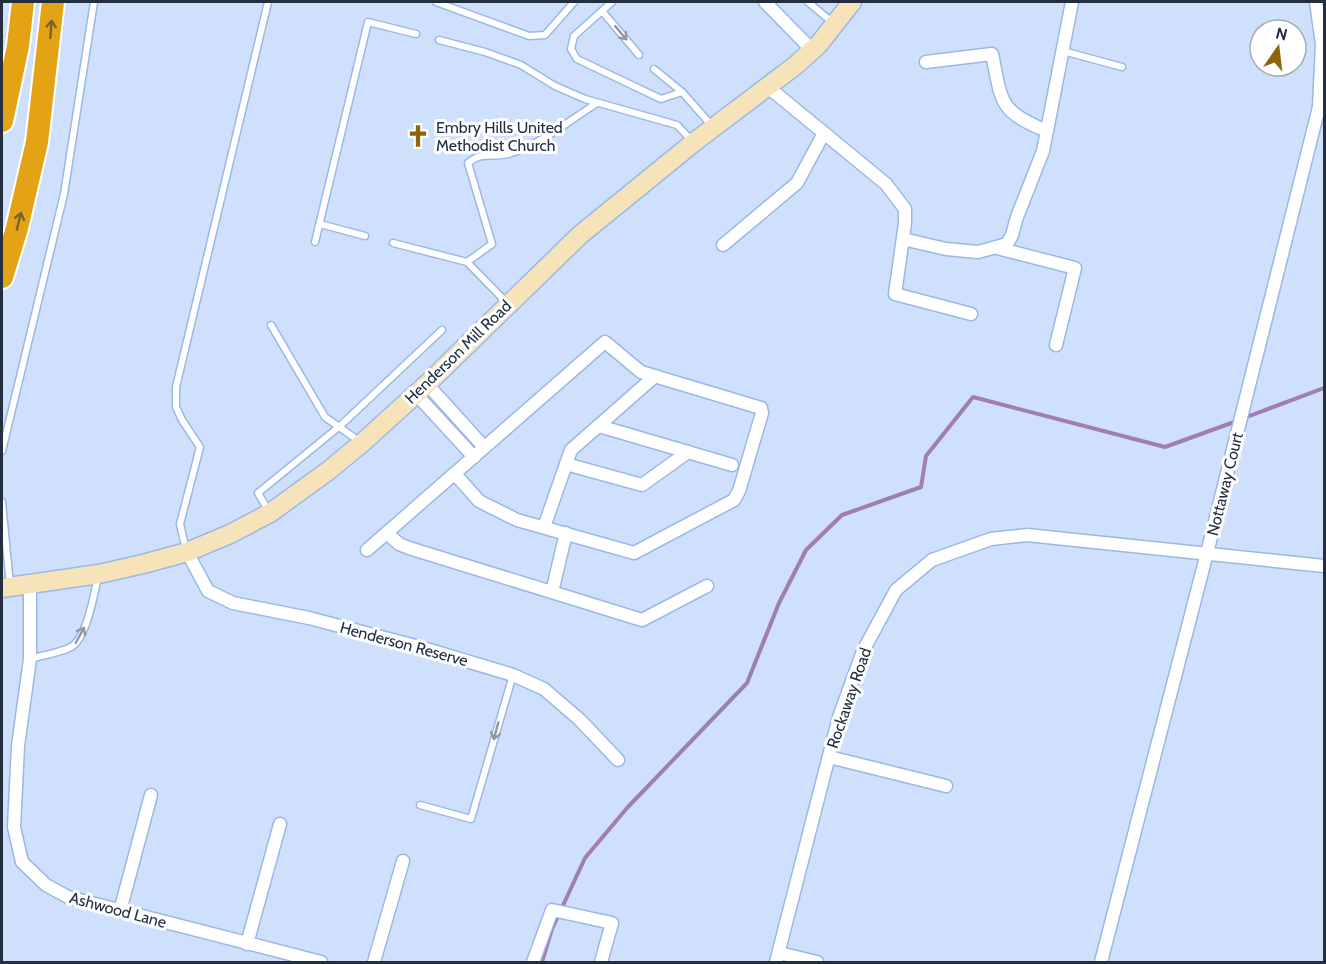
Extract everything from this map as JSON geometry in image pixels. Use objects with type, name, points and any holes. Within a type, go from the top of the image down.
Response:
[{"type":"highway","points":[[2,70],[10,2]]},
{"type":"highway","points":[[2,121],[18,46],[23,2]]},
{"type":"highway","points":[[2,277],[17,228],[37,142],[53,2]]},
{"type":"street","points":[[765,2],[812,50]]},
{"type":"street","name":"Henderson Mill Road","points":[[6,588],[99,574],[187,552],[230,534],[270,513],[328,471],[422,389],[580,234],[812,50],[852,2]]},
{"type":"street","points":[[903,239],[964,252],[978,252],[1006,244],[1012,236],[1017,217],[1043,152],[1072,2]]},
{"type":"street","name":"Nottaway Court","points":[[1101,963],[1319,106],[1322,44],[1319,3]]},
{"type":"street","points":[[926,62],[992,54],[1000,91],[1007,109],[1023,121],[1047,131]]},
{"type":"street","points":[[768,87],[886,184],[904,209],[905,223],[895,294],[971,314]]},
{"type":"street","points":[[723,245],[797,183],[824,133]]},
{"type":"street","points":[[997,248],[1076,268],[1056,345]]},
{"type":"street","points":[[367,550],[605,342],[641,372],[761,408],[762,413],[739,491],[734,500],[634,553],[517,520],[479,501],[455,474]]},
{"type":"street","points":[[544,527],[572,450],[655,376]]},
{"type":"street","points":[[422,389],[450,410],[484,447]]},
{"type":"street","points":[[422,389],[440,420],[474,457]]},
{"type":"street","points":[[440,420],[450,410]]},
{"type":"street","points":[[599,426],[732,465]]},
{"type":"street","points":[[566,464],[642,485],[688,452]]},
{"type":"street","points":[[387,533],[399,544],[408,548],[642,620],[707,586]]},
{"type":"street","points":[[552,592],[566,533]]},
{"type":"street","name":"Rockaway Road","points":[[778,958],[839,717],[863,651],[896,590],[932,560],[991,539],[1027,535],[1324,566]]},
{"type":"street","name":"Henderson Reserve","points":[[187,552],[208,591],[233,603],[309,618],[513,675],[544,689],[580,720],[618,760]]},
{"type":"street","name":"Ashwood Lane","points":[[30,585],[30,659],[18,746],[14,827],[22,862],[46,885],[68,897],[321,963]]},
{"type":"street","points":[[829,757],[946,786]]},
{"type":"street","points":[[120,911],[151,795]]},
{"type":"street","points":[[247,944],[280,824]]},
{"type":"street","points":[[374,963],[403,861]]},
{"type":"street","points":[[533,963],[552,910],[612,923],[601,963]]},
{"type":"street","points":[[778,958],[817,963]]},
{"type":"lane","points":[[2,451],[64,194],[94,2]]},
{"type":"lane","points":[[187,552],[180,524],[200,447],[176,407],[176,387],[268,2]]},
{"type":"lane","points":[[436,2],[530,36],[545,35],[574,2]]},
{"type":"lane","points":[[612,2],[574,36],[571,50],[577,59],[661,99],[682,92]]},
{"type":"lane","points":[[808,2],[835,24]]},
{"type":"lane","points":[[602,11],[639,55]]},
{"type":"lane","points":[[315,242],[368,22],[416,34]]},
{"type":"lane","points":[[439,40],[485,52],[521,66],[555,86],[597,102],[677,125],[693,143]]},
{"type":"lane","points":[[1062,51],[1122,67]]},
{"type":"lane","points":[[654,69],[682,92],[713,128]]},
{"type":"lane","points":[[467,262],[492,244],[468,163],[477,156],[506,154],[528,147],[597,102]]},
{"type":"lane","points":[[320,224],[365,236]]},
{"type":"lane","points":[[393,243],[467,262],[508,304]]},
{"type":"lane","points":[[271,326],[325,417],[362,443]]},
{"type":"lane","points":[[270,513],[258,493],[340,426],[442,330]]},
{"type":"lane","points":[[2,502],[6,588]]},
{"type":"lane","points":[[30,659],[71,647],[78,641],[99,574]]},
{"type":"lane","points":[[420,805],[471,819],[513,675]]},
{"type":"waterway","points":[[1244,418],[1324,388]]},
{"type":"waterway","points":[[542,962],[552,929],[585,858],[627,808],[747,683],[779,603],[806,550],[842,515],[921,487],[926,456],[973,397],[1165,447],[1237,421]]},
{"type":"place","name":"Embry Hills United Methodist Church","points":[[418,136]]}]
